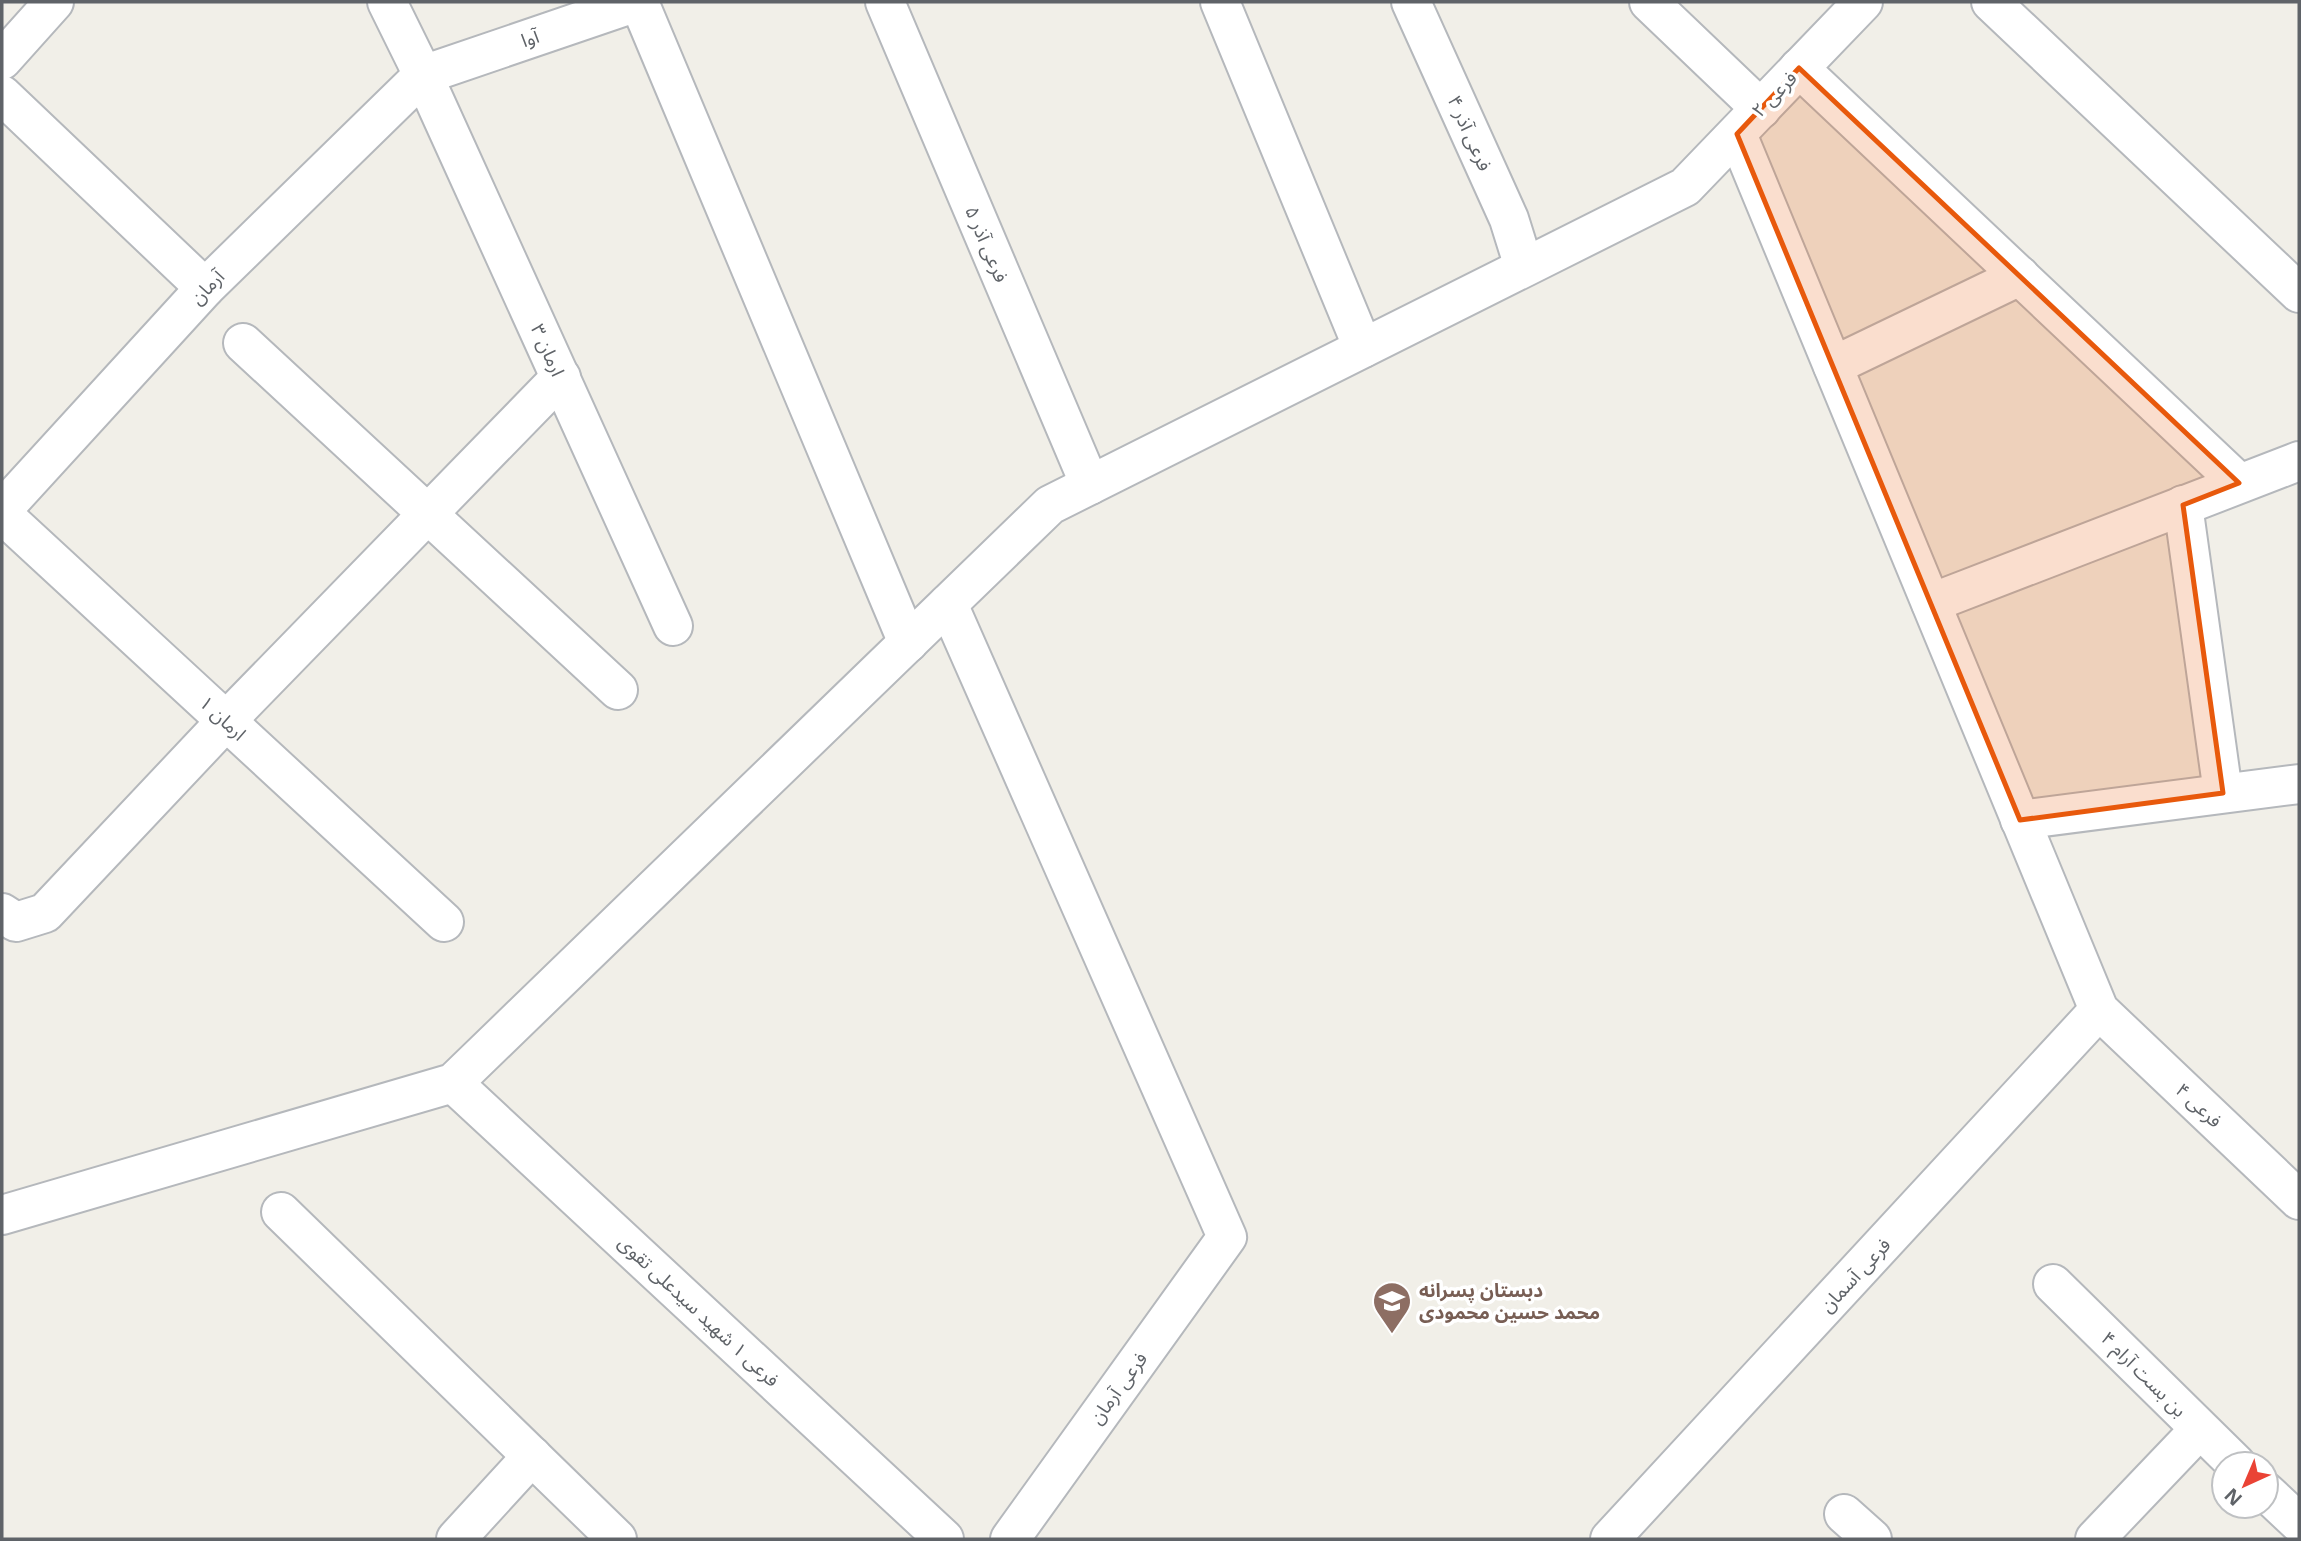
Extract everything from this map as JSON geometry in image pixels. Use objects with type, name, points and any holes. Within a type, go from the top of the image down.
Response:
[{"type":"street","points":[[2,60],[54,2]]},
{"type":"street","name":"ارمان ۳","points":[[387,2],[424,75],[673,626]]},
{"type":"street","points":[[638,2],[908,643]]},
{"type":"street","name":"آوا","points":[[424,75],[638,2]]},
{"type":"street","name":"فرعی آذر ۵","points":[[885,2],[1090,485]]},
{"type":"street","points":[[1220,2],[1363,348]]},
{"type":"street","name":"فرعی آذر ۴","points":[[1411,2],[1509,219],[1524,267]]},
{"type":"street","points":[[1649,2],[1749,121],[1833,366],[2099,1010]]},
{"type":"street","name":"فرعی ۲","points":[[453,1083],[1050,505],[1685,187],[1863,2]]},
{"type":"street","points":[[1990,2],[2299,292]]},
{"type":"street","points":[[1800,68],[2239,483]]},
{"type":"street","name":"آرمان","points":[[2,512],[205,288],[424,75]]},
{"type":"street","points":[[2,95],[205,288]]},
{"type":"street","points":[[1833,366],[2020,276]]},
{"type":"street","points":[[243,344],[618,690]]},
{"type":"street","points":[[2,913],[16,922],[45,913],[226,721],[561,377]]},
{"type":"street","points":[[1931,603],[2299,461]]},
{"type":"street","points":[[2183,505],[2223,793]]},
{"type":"street","name":"ارمان ۱","points":[[2,512],[444,922]]},
{"type":"street","name":"فرعی آرمان","points":[[948,604],[1227,1237],[1010,1539]]},
{"type":"street","points":[[2021,820],[2299,784]]},
{"type":"street","name":"فرعی ۴","points":[[2099,1010],[2299,1200]]},
{"type":"street","name":"فرعی آسمان","points":[[1610,1539],[2099,1010]]},
{"type":"street","points":[[2,1215],[453,1083]]},
{"type":"street","name":"فرعی ۱ شهید سیدعلی تقوی","points":[[453,1083],[944,1539]]},
{"type":"street","points":[[281,1212],[617,1539]]},
{"type":"street","name":"بن بست آرام ۴","points":[[2053,1283],[2221,1450]]},
{"type":"street","points":[[2095,1539],[2199,1430]]},
{"type":"street","points":[[456,1539],[532,1456]]},
{"type":"street","points":[[2280,1505],[2299,1523]]},
{"type":"street","points":[[1843,1514],[1872,1539]]},
{"type":"highlighted area","points":[[1799,68],[2239,483],[2183,505],[2223,793],[2020,820],[1737,134]]},
{"type":"place","name":"دبستان پسرانه محمد حسین محمودی","points":[[1392,1335]]}]
